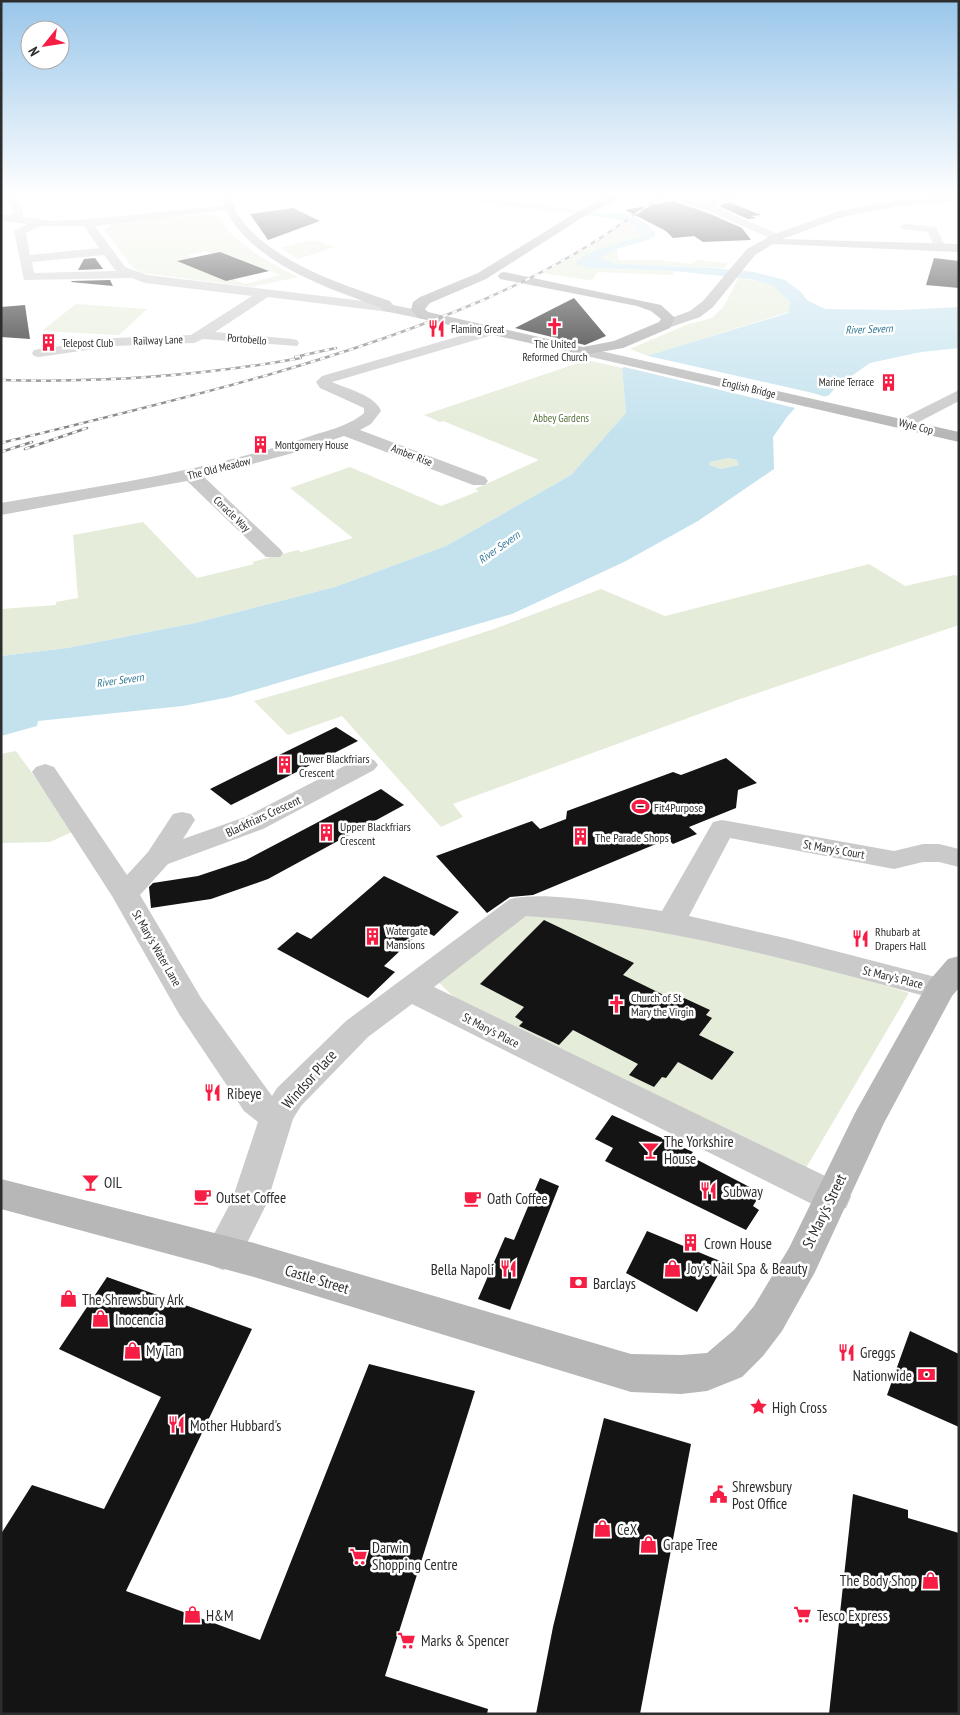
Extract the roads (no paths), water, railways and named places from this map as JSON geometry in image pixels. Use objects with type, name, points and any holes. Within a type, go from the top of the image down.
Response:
[{"type":"main road","points":[[489,274],[425,300],[418,305],[418,310],[423,315],[583,351],[618,345],[665,326],[668,318],[656,308],[581,290],[548,285],[514,274]]},
{"type":"street","points":[[27,274],[28,277],[36,278],[129,274]]},
{"type":"street","points":[[130,274],[146,279],[264,294],[387,306],[425,300]]},
{"type":"street","points":[[309,274],[387,306],[423,315]]},
{"type":"street","points":[[665,326],[695,314],[708,304],[731,274]]},
{"type":"street","name":"Railway Lane","points":[[39,353],[115,342],[180,341],[202,335],[264,294]]},
{"type":"street","points":[[656,308],[687,308],[708,304]]},
{"type":"street","name":"The Old Meadow","points":[[1,509],[95,494],[191,475],[266,456],[344,430],[365,421],[371,416],[372,408],[367,403],[329,388],[324,382],[327,379],[491,331]]},
{"type":"street","name":"Portobello","points":[[202,335],[292,343]]},
{"type":"street","points":[[618,345],[617,352],[627,360]]},
{"type":"street","name":"English Bridge","points":[[583,351],[873,416]]},
{"type":"street","points":[[905,423],[959,395]]},
{"type":"street","name":"Wyle Cop","points":[[873,416],[959,437]]},
{"type":"street","name":"Amber Rise","points":[[344,430],[479,481]]},
{"type":"street","name":"Coracle Way","points":[[191,475],[273,553]]},
{"type":"street","name":"Blackfriars Crescent","points":[[158,858],[254,823],[365,764]]},
{"type":"street","name":"St Mary's Water Lane","points":[[45,772],[125,894],[190,1006],[256,1102],[277,1117]]},
{"type":"street","name":"Blackfriars Crescent","points":[[125,894],[158,858],[182,820]]},
{"type":"street","name":"St Mary's Court","points":[[671,922],[722,828],[894,860],[923,854],[940,853],[959,858]]},
{"type":"street","name":"St Mary's Place","points":[[833,1197],[410,989],[520,906],[552,906],[671,922],[954,974]]},
{"type":"street","name":"St Mary's Street","points":[[632,1372],[689,1375],[726,1364],[753,1336],[781,1297],[833,1197],[857,1141],[954,974]]},
{"type":"street","name":"Windsor Place","points":[[223,1253],[249,1203],[277,1117],[289,1097],[356,1029],[410,989]]},
{"type":"street","name":"Castle Street","points":[[1,1194],[223,1253],[632,1372]]},
{"type":"water","name":"River Severn","points":[[703,274],[762,274],[785,280],[801,292],[807,300],[825,309],[901,310],[959,307],[959,348],[921,352],[870,363],[836,387],[829,395],[796,407],[773,437],[774,469],[698,521],[624,562],[512,614],[230,697],[183,706],[38,721],[37,726],[1,736],[1,656],[67,648],[195,623],[335,587],[446,546],[571,475],[626,413],[622,368],[650,355],[788,313],[790,302],[772,285],[750,279]],"holes":[[[729,458],[737,460],[739,465],[721,469],[709,465],[710,462]]]},
{"type":"railway","points":[[1,443],[185,398],[306,364],[366,345],[425,323],[483,300],[538,274]]},
{"type":"railway","points":[[295,357],[336,348]]},
{"type":"railway","points":[[1,380],[39,381],[151,377],[189,374],[301,358]]},
{"type":"railway","points":[[25,449],[87,428]]},
{"type":"railway","points":[[1,452],[32,442]]},
{"type":"place","name":"The United Reformed Church","points":[[555,326]]},
{"type":"place","name":"Flaming Great","points":[[437,329]]},
{"type":"place","name":"Telepost Club","points":[[48,343]]},
{"type":"place","name":"Marine Terrace","points":[[888,382]]},
{"type":"place","name":"Montgomery House","points":[[261,445]]},
{"type":"place","name":"Lower Blackfriars Crescent","points":[[285,765]]},
{"type":"place","name":"Fit4Purpose","points":[[640,807]]},
{"type":"place","name":"Upper Blackfriars Crescent","points":[[326,833]]},
{"type":"place","name":"The Parade Shops","points":[[581,837]]},
{"type":"place","name":"Watergate Mansions","points":[[372,937]]},
{"type":"place","name":"Rhubarb at Drapers Hall","points":[[861,938]]},
{"type":"place","name":"Church of St Mary the Virgin","points":[[617,1004]]},
{"type":"place","name":"Ribeye","points":[[213,1093]]},
{"type":"place","name":"The Yorkshire House","points":[[650,1150]]},
{"type":"place","name":"OIL","points":[[90,1182]]},
{"type":"place","name":"Subway","points":[[709,1191]]},
{"type":"place","name":"Outset Coffee","points":[[202,1197]]},
{"type":"place","name":"Oath Coffee","points":[[473,1198]]},
{"type":"place","name":"Crown House","points":[[690,1243]]},
{"type":"place","name":"Joy's Nail Spa & Beauty","points":[[673,1268]]},
{"type":"place","name":"Bella Napoli","points":[[508,1269]]},
{"type":"place","name":"Barclays","points":[[579,1283]]},
{"type":"place","name":"The Shrewsbury Ark","points":[[68,1299]]},
{"type":"place","name":"Inocencia","points":[[101,1319]]},
{"type":"place","name":"My Tan","points":[[132,1350]]},
{"type":"place","name":"Greggs","points":[[846,1352]]},
{"type":"place","name":"Nationwide","points":[[926,1375]]},
{"type":"place","name":"High Cross","points":[[758,1407]]},
{"type":"place","name":"Mother Hubbard's","points":[[176,1425]]},
{"type":"place","name":"Shrewsbury Post Office","points":[[718,1495]]},
{"type":"place","name":"CeX","points":[[603,1529]]},
{"type":"place","name":"Grape Tree","points":[[649,1544]]},
{"type":"place","name":"Darwin Shopping Centre","points":[[358,1556]]},
{"type":"place","name":"The Body Shop","points":[[931,1580]]},
{"type":"place","name":"H&M","points":[[192,1615]]},
{"type":"place","name":"Tesco Express","points":[[803,1615]]},
{"type":"place","name":"Marks & Spencer","points":[[407,1640]]},
{"type":"park label","name":"Abbey Gardens","points":[[561,418]]}]
